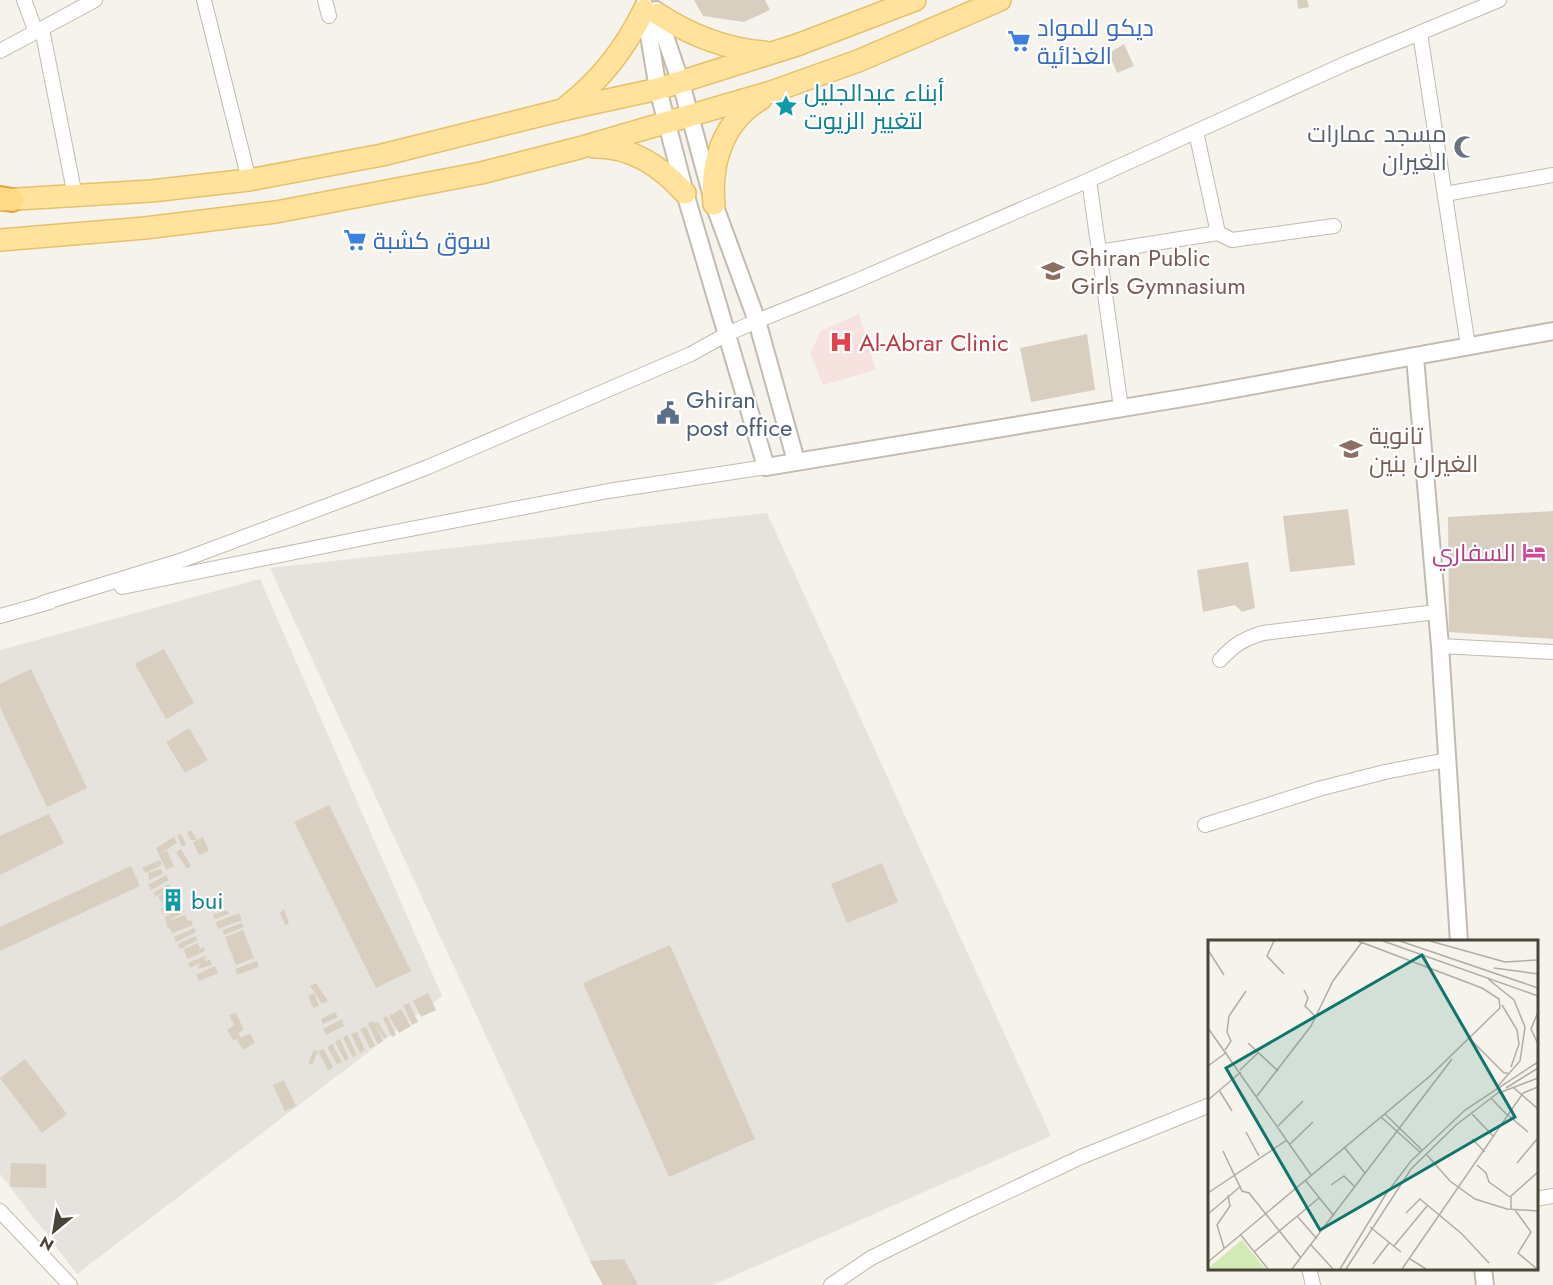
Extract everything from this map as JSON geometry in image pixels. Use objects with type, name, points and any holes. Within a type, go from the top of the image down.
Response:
[{"type":"main road","points":[[4,199],[151,191],[249,180],[382,155],[562,110],[658,89],[797,45],[915,0]]},
{"type":"main road","points":[[0,240],[145,228],[276,212],[482,173],[579,148],[771,92],[858,61],[1000,0]]},
{"type":"main road","points":[[562,110],[591,86],[610,65],[649,6],[703,38],[736,48],[771,53]]},
{"type":"main road","points":[[714,204],[712,185],[714,166],[724,138],[740,115],[771,92]]},
{"type":"main road","points":[[579,148],[603,147],[649,161],[669,175],[685,193]]},
{"type":"street","points":[[24,0],[39,31],[75,196]]},
{"type":"street","points":[[0,51],[95,0]]},
{"type":"street","points":[[204,0],[249,180]]},
{"type":"street","points":[[325,0],[329,16]]},
{"type":"street","points":[[0,616],[180,561],[406,476],[691,354],[727,334],[1089,180],[1347,63],[1499,0]]},
{"type":"street","points":[[649,6],[681,82],[714,204],[757,321],[796,461]]},
{"type":"street","points":[[649,6],[658,89],[685,193],[766,467]]},
{"type":"street","points":[[1420,33],[1468,346]]},
{"type":"street","points":[[1196,132],[1218,233]]},
{"type":"street","points":[[1445,194],[1553,175]]},
{"type":"street","points":[[1089,180],[1121,408]]},
{"type":"street","points":[[1099,252],[1218,233],[1232,240],[1334,226]]},
{"type":"street","points":[[43,603],[608,491],[905,446],[1553,331]]},
{"type":"street","points":[[1415,357],[1440,646],[1459,940]]},
{"type":"street","points":[[1220,660],[1234,645],[1263,633],[1437,612]]},
{"type":"street","points":[[1440,646],[1553,652]]},
{"type":"street","points":[[1205,825],[1322,788],[1385,772],[1447,760]]},
{"type":"street","points":[[837,1283],[871,1258],[1081,1156],[1208,1105]]},
{"type":"street","points":[[1538,1199],[1553,1196]]},
{"type":"street","points":[[0,1211],[70,1285]]},
{"type":"street","points":[[1309,1270],[1313,1285]]},
{"type":"street","points":[[1483,1270],[1485,1285]]},
{"type":"shaded area","name":"Al-Abrar Clinic","points":[[859,314],[876,370],[823,385],[810,353],[821,331]]},
{"type":"shaded area","points":[[767,513],[1051,1136],[713,1285],[603,1285],[270,568]]},
{"type":"shaded area","points":[[260,579],[442,996],[77,1274],[0,1174],[0,650]]},
{"type":"building","points":[[694,0],[765,0],[770,10],[744,22],[703,16]]},
{"type":"building","points":[[1297,0],[1307,0],[1309,7],[1298,9]]},
{"type":"building","points":[[1124,44],[1134,66],[1117,73],[1109,53]]},
{"type":"building","points":[[1087,334],[1095,390],[1031,402],[1020,348]]},
{"type":"building","points":[[1348,509],[1355,565],[1290,572],[1283,516]]},
{"type":"building","points":[[1553,511],[1553,639],[1449,632],[1448,517]]},
{"type":"building","points":[[1248,562],[1255,608],[1242,612],[1235,605],[1203,612],[1197,570]]},
{"type":"building","points":[[164,649],[194,703],[166,719],[135,664]]},
{"type":"building","points":[[31,669],[87,788],[47,807],[0,707],[0,684]]},
{"type":"building","points":[[189,728],[208,760],[185,773],[166,742]]},
{"type":"building","points":[[329,805],[411,971],[376,988],[294,822]]},
{"type":"building","points":[[49,814],[64,843],[0,875],[0,836]]},
{"type":"building","points":[[191,830],[197,840],[191,840],[187,833]]},
{"type":"building","points":[[181,834],[186,844],[182,847],[177,835]]},
{"type":"building","points":[[174,837],[177,843],[159,854],[167,851],[174,866],[166,870],[156,848]]},
{"type":"building","points":[[203,837],[209,851],[199,855],[193,842]]},
{"type":"building","points":[[181,849],[191,866],[187,869],[176,852]]},
{"type":"building","points":[[160,860],[162,865],[145,873],[142,868]]},
{"type":"building","points":[[882,863],[898,902],[847,923],[831,884]]},
{"type":"building","points":[[131,866],[140,886],[0,951],[0,927]]},
{"type":"building","points":[[161,869],[163,874],[149,880],[148,873]]},
{"type":"building","points":[[166,875],[169,880],[151,890],[148,885]]},
{"type":"building","points":[[169,884],[175,893],[162,902],[158,897],[167,890],[155,897],[153,893]]},
{"type":"building","points":[[180,893],[183,898],[168,906],[179,902],[184,912],[166,922],[165,917],[181,907],[163,914],[161,909],[165,908],[162,902]]},
{"type":"building","points":[[284,909],[289,924],[285,925],[280,913]]},
{"type":"building","points":[[226,910],[229,914],[215,919],[213,915]]},
{"type":"building","points":[[239,913],[242,920],[218,929],[216,922]]},
{"type":"building","points":[[185,915],[193,925],[172,933],[166,922]]},
{"type":"building","points":[[242,923],[244,927],[224,935],[223,930]]},
{"type":"building","points":[[194,928],[196,932],[176,942],[174,937]]},
{"type":"building","points":[[243,930],[254,958],[236,965],[225,937]]},
{"type":"building","points":[[195,936],[198,940],[180,949],[178,944]]},
{"type":"building","points":[[198,943],[200,949],[204,947],[205,951],[187,959],[184,949]]},
{"type":"building","points":[[670,945],[755,1139],[669,1177],[583,983]]},
{"type":"building","points":[[205,956],[205,962],[210,959],[212,965],[198,969],[203,962],[190,968],[188,963]]},
{"type":"building","points":[[257,961],[259,967],[237,975],[235,969]]},
{"type":"building","points":[[215,966],[218,973],[199,981],[196,975]]},
{"type":"building","points":[[316,983],[328,1001],[322,1004],[310,986]]},
{"type":"building","points":[[314,993],[319,1006],[313,1008],[308,996]]},
{"type":"building","points":[[428,993],[436,1010],[421,1017],[413,1001]]},
{"type":"building","points":[[409,1003],[418,1022],[412,1025],[403,1005]]},
{"type":"building","points":[[401,1009],[411,1026],[399,1033],[389,1016]]},
{"type":"building","points":[[335,1012],[338,1017],[323,1024],[321,1019]]},
{"type":"building","points":[[236,1013],[244,1030],[238,1033],[241,1038],[233,1040],[227,1030],[234,1025],[229,1015]]},
{"type":"building","points":[[387,1016],[396,1035],[392,1037],[383,1018]]},
{"type":"building","points":[[342,1019],[344,1026],[326,1035],[323,1029]]},
{"type":"building","points":[[372,1021],[378,1022],[387,1038],[384,1038],[376,1026],[383,1041],[378,1044],[368,1024]]},
{"type":"building","points":[[366,1027],[375,1046],[370,1048],[360,1029]]},
{"type":"building","points":[[357,1032],[365,1050],[360,1053],[351,1034]]},
{"type":"building","points":[[250,1033],[255,1043],[243,1050],[237,1040]]},
{"type":"building","points":[[347,1034],[357,1055],[353,1057],[343,1038]]},
{"type":"building","points":[[340,1039],[349,1059],[345,1061],[335,1042]]},
{"type":"building","points":[[332,1044],[342,1062],[337,1064],[327,1047]]},
{"type":"building","points":[[324,1049],[333,1068],[328,1070],[318,1051]]},
{"type":"building","points":[[314,1050],[318,1051],[312,1065],[308,1063]]},
{"type":"building","points":[[25,1059],[67,1114],[42,1133],[0,1078]]},
{"type":"building","points":[[284,1080],[296,1106],[285,1111],[273,1085]]},
{"type":"building","points":[[11,1163],[46,1164],[46,1188],[10,1187]]},
{"type":"building","points":[[624,1259],[638,1285],[603,1285],[590,1261]]},
{"type":"place","name":"ديكو للمواد الغذائية","points":[[1019,41]]},
{"type":"place","name":"أبناء عبدالجليل لتغيير الزيوت","points":[[786,106]]},
{"type":"place","name":"مسجد عمارات الغيران","points":[[1465,147]]},
{"type":"place","name":"سوق كشبة","points":[[355,240]]},
{"type":"place","name":"Ghiran Public Girls Gymnasium","points":[[1053,271]]},
{"type":"place","name":"Al-Abrar Clinic","points":[[841,342]]},
{"type":"place","name":"Ghiran post office","points":[[668,413]]},
{"type":"place","name":"تانوية الغيران بنين","points":[[1351,449]]},
{"type":"place","name":"السفاري","points":[[1534,552]]},
{"type":"place","name":"bui","points":[[173,900]]}]
